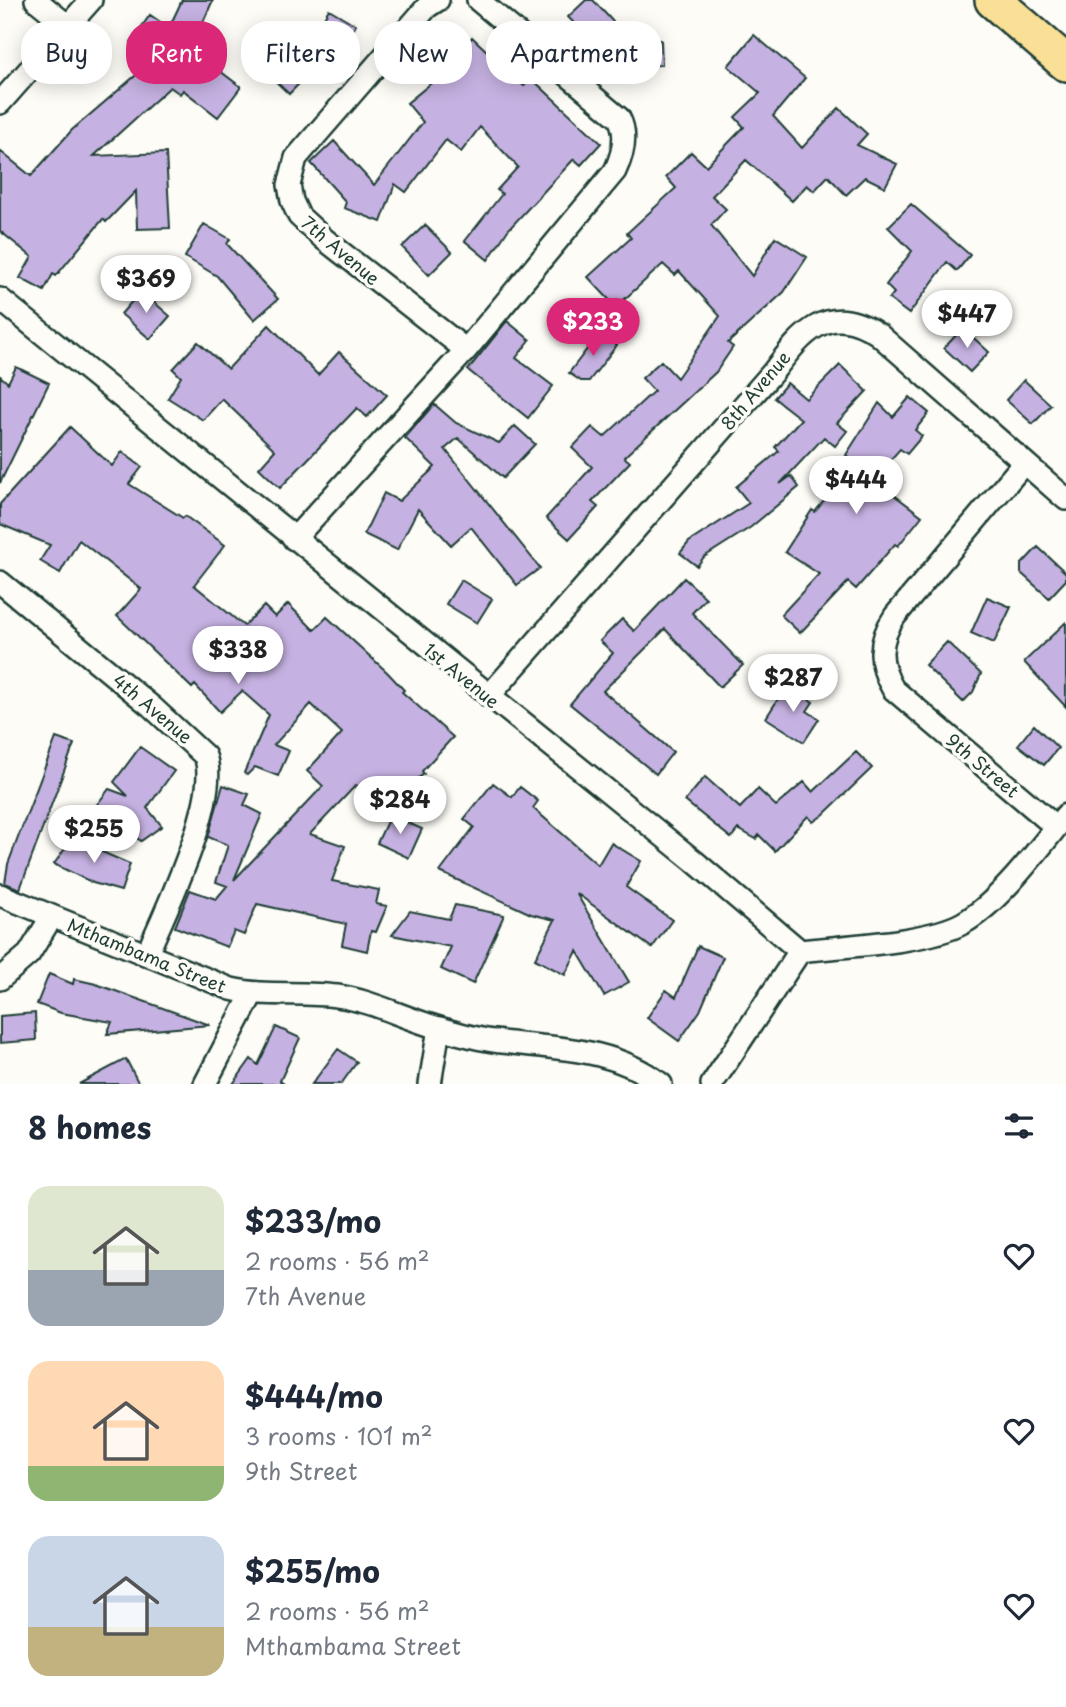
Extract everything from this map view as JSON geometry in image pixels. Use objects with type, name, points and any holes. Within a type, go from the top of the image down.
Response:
[{"type":"highway","points":[[993,0],[1066,63]]},
{"type":"street","points":[[36,0],[62,21]]},
{"type":"street","points":[[72,21],[91,0]]},
{"type":"street","name":"7th Avenue","points":[[438,0],[427,7],[296,158],[289,186],[299,216],[324,239],[466,350]]},
{"type":"street","points":[[295,539],[466,350],[615,171],[624,140],[619,118],[478,0]]},
{"type":"street","points":[[0,103],[21,79]]},
{"type":"street","name":"1st Avenue","points":[[0,299],[800,951]]},
{"type":"street","name":"8th Avenue","points":[[489,696],[773,372],[797,339],[819,324],[850,321],[863,324],[878,334],[1066,499]]},
{"type":"street","name":"9th Street","points":[[800,951],[929,933],[963,923],[1019,873],[1061,821],[893,689],[883,668],[881,652],[885,630],[895,616],[1024,463]]},
{"type":"street","name":"4th Avenue","points":[[0,582],[161,714],[205,756],[209,767],[208,789],[180,878],[147,954]]},
{"type":"street","name":"Mthambama Street","points":[[0,895],[220,985],[252,994],[314,994],[357,999],[439,1028],[491,1041],[601,1054],[631,1064],[661,1084]]},
{"type":"street","points":[[0,979],[29,954],[52,916]]},
{"type":"street","points":[[712,1084],[800,951]]},
{"type":"street","points":[[205,1084],[252,994]]},
{"type":"street","points":[[430,1084],[439,1028]]},
{"type":"building","points":[[182,0],[213,0],[204,21],[172,21]]},
{"type":"building","points":[[586,0],[593,0],[612,21],[572,21],[568,17]]},
{"type":"building","points":[[329,9],[349,21],[322,21]]},
{"type":"building","points":[[150,15],[159,21],[146,21]]},
{"type":"building","points":[[754,35],[805,78],[773,116],[802,148],[839,108],[867,134],[857,145],[897,164],[885,187],[865,177],[846,195],[828,176],[814,191],[807,185],[792,201],[746,160],[712,196],[726,209],[711,225],[752,276],[775,237],[807,257],[784,292],[728,343],[733,347],[716,372],[624,457],[630,462],[592,502],[598,507],[569,539],[546,518],[592,467],[572,448],[592,427],[604,437],[654,391],[642,378],[661,361],[677,378],[720,316],[679,271],[675,275],[663,264],[616,307],[588,277],[631,238],[627,233],[676,188],[666,177],[691,152],[706,166],[744,127],[735,117],[760,93],[728,66]]},
{"type":"building","points":[[472,37],[486,50],[486,84],[537,84],[601,143],[581,165],[574,159],[508,230],[488,260],[465,241],[502,194],[497,190],[518,167],[480,127],[461,152],[446,140],[406,192],[395,184],[381,222],[344,208],[346,202],[311,163],[334,141],[374,185],[423,122],[407,103],[430,84],[472,84]]},
{"type":"building","points":[[227,76],[241,87],[218,117],[183,90],[180,94],[170,87],[94,156],[166,153],[170,228],[137,229],[136,191],[106,222],[103,219],[56,276],[53,274],[44,291],[20,278],[32,257],[0,231],[0,151],[31,176],[72,130],[126,84],[227,84]]},
{"type":"building","points":[[278,84],[299,84],[289,94]]},
{"type":"building","points":[[911,204],[970,255],[957,271],[947,262],[909,314],[889,299],[894,293],[886,285],[912,251],[888,227]]},
{"type":"building","points":[[204,224],[230,239],[227,244],[278,299],[254,320],[217,276],[185,257]]},
{"type":"building","points":[[425,225],[452,252],[429,275],[402,247]]},
{"type":"building","points":[[141,291],[170,316],[150,339],[121,314]]},
{"type":"building","points":[[507,321],[530,340],[516,358],[553,386],[528,418],[468,370]]},
{"type":"building","points":[[269,325],[318,375],[339,352],[387,395],[367,417],[357,408],[280,488],[259,468],[275,450],[222,399],[203,420],[168,398],[181,377],[173,369],[198,342],[228,369]]},
{"type":"building","points":[[963,328],[989,352],[970,372],[944,348]]},
{"type":"building","points":[[600,332],[617,345],[589,381],[581,381],[569,373]]},
{"type":"building","points":[[840,365],[867,391],[837,423],[847,431],[835,446],[824,437],[780,484],[791,476],[799,487],[751,527],[704,557],[697,566],[680,553],[689,542],[749,503],[736,487],[779,451],[775,447],[801,419],[774,398],[787,383],[806,399]]},
{"type":"building","points":[[16,367],[49,383],[0,483],[0,376],[8,383]]},
{"type":"building","points":[[1024,380],[1051,405],[1033,424],[1006,400]]},
{"type":"building","points":[[910,397],[929,413],[915,430],[922,436],[907,454],[900,449],[873,479],[922,516],[898,546],[895,544],[856,589],[848,582],[800,633],[781,615],[819,574],[785,552],[812,510],[815,512],[855,463],[846,455],[879,403],[893,417]]},
{"type":"building","points":[[434,404],[456,423],[499,443],[515,426],[535,444],[503,478],[458,438],[445,449],[540,568],[517,585],[471,527],[451,545],[418,509],[397,550],[364,534],[384,493],[399,501],[435,467],[405,438]]},
{"type":"building","points":[[70,427],[112,466],[122,452],[142,467],[129,484],[183,518],[185,516],[225,545],[194,585],[244,626],[264,606],[275,617],[288,604],[314,630],[327,617],[387,672],[404,690],[402,692],[453,737],[422,771],[424,774],[385,802],[356,785],[310,834],[345,846],[332,881],[379,890],[376,904],[387,906],[376,932],[371,931],[367,951],[342,945],[346,924],[257,904],[244,935],[234,931],[227,947],[175,927],[190,890],[216,899],[227,886],[216,882],[228,845],[208,837],[223,785],[249,794],[244,805],[262,814],[234,880],[323,786],[307,771],[342,733],[311,704],[274,745],[289,751],[278,776],[255,767],[247,775],[244,773],[269,715],[242,691],[220,712],[195,685],[192,688],[117,616],[141,589],[79,540],[60,573],[40,561],[50,545],[0,524],[0,504]]},
{"type":"building","points":[[1038,547],[1066,573],[1066,580],[1049,598],[1021,573],[1021,565]]},
{"type":"building","points":[[684,578],[706,598],[692,613],[743,665],[720,687],[665,629],[603,691],[673,752],[656,774],[570,704],[613,653],[600,641],[622,619],[634,631]]},
{"type":"building","points":[[461,580],[492,599],[477,623],[446,604]]},
{"type":"building","points":[[987,597],[1011,607],[994,643],[971,633]]},
{"type":"building","points":[[1066,622],[1066,707],[1024,662]]},
{"type":"building","points":[[947,642],[981,674],[973,692],[963,702],[925,665]]},
{"type":"building","points":[[787,685],[813,702],[807,711],[819,719],[804,742],[766,718]]},
{"type":"building","points":[[1034,725],[1058,748],[1044,765],[1018,745]]},
{"type":"building","points":[[56,738],[74,744],[20,889],[5,883],[8,864]]},
{"type":"building","points":[[140,747],[174,771],[147,808],[162,826],[141,841],[95,807],[109,789],[128,796],[114,782]]},
{"type":"building","points":[[856,752],[872,768],[823,815],[813,822],[808,816],[775,851],[759,835],[756,839],[738,829],[731,838],[685,801],[705,777],[740,808],[758,789],[776,806],[804,782],[813,792]]},
{"type":"building","points":[[493,783],[512,797],[520,787],[538,801],[533,808],[598,865],[611,843],[641,861],[626,887],[672,920],[652,948],[576,893],[629,982],[604,996],[577,951],[565,975],[535,959],[555,920],[531,914],[440,872],[474,827],[464,819]]},
{"type":"building","points":[[390,815],[422,829],[409,858],[377,843]]},
{"type":"building","points":[[72,839],[130,864],[121,891],[93,883],[54,864]]},
{"type":"building","points":[[455,905],[504,915],[473,984],[441,969],[451,947],[392,935],[410,911],[449,919]]},
{"type":"building","points":[[698,946],[723,957],[700,1011],[679,1041],[647,1018],[666,990],[676,997]]},
{"type":"building","points":[[49,974],[73,984],[74,979],[96,984],[210,1025],[107,1034],[112,1022],[61,1013],[37,1004]]},
{"type":"building","points":[[35,1013],[36,1040],[0,1043],[0,1016]]},
{"type":"building","points":[[276,1027],[300,1038],[280,1081],[284,1084],[233,1084],[251,1059],[258,1065]]},
{"type":"building","points":[[338,1049],[357,1062],[341,1084],[312,1084]]},
{"type":"building","points":[[126,1059],[139,1084],[79,1084]]}]
